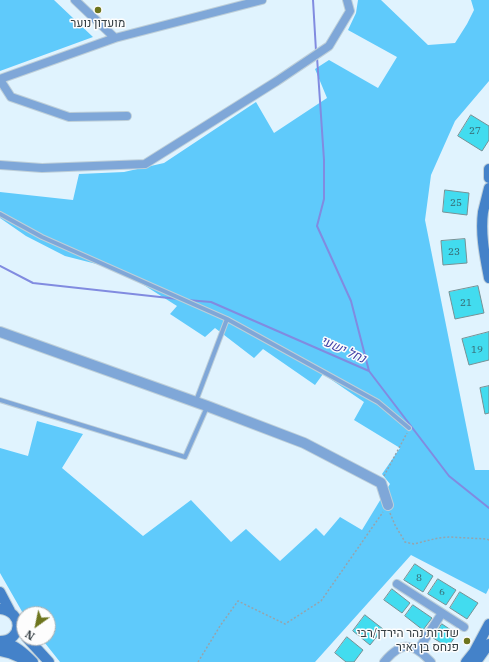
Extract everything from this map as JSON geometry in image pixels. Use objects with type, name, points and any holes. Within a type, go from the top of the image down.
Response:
[{"type":"main road","points":[[489,169],[489,178]]},
{"type":"main road","points":[[489,188],[482,222],[484,248],[489,278]]},
{"type":"main road","points":[[0,592],[10,611],[16,618]]},
{"type":"main road","points":[[0,609],[10,611]]},
{"type":"main road","points":[[466,662],[474,652],[489,624]]},
{"type":"main road","points":[[1,644],[12,638],[16,631]]},
{"type":"main road","points":[[1,644],[9,652],[29,662]]},
{"type":"main road","points":[[1,644],[11,644],[33,662]]},
{"type":"main road","points":[[476,662],[489,644]]},
{"type":"main road","points":[[34,646],[49,662]]},
{"type":"street","points":[[75,0],[115,38]]},
{"type":"street","points":[[128,116],[69,117],[11,97],[0,79],[115,38],[262,0]]},
{"type":"street","points":[[0,165],[42,168],[145,164],[277,81],[329,46],[350,11],[348,0]]},
{"type":"street","points":[[0,332],[196,401],[304,443],[381,482],[388,505]]},
{"type":"street","points":[[397,584],[464,627]]},
{"type":"street","points":[[418,650],[442,613]]},
{"type":"street","points":[[384,662],[391,654],[401,647],[406,646],[418,650],[431,662]]},
{"type":"lane","points":[[0,214],[42,237],[227,319],[378,402],[409,428]]},
{"type":"lane","points":[[196,401],[227,319]]},
{"type":"lane","points":[[0,400],[185,456],[207,406]]},
{"type":"path","points":[[381,482],[409,428]]},
{"type":"path","points":[[388,505],[395,525],[405,542],[414,544],[449,537],[489,540]]},
{"type":"path","points":[[198,662],[220,626],[238,601],[285,624],[321,601],[388,505]]},
{"type":"shaded area","points":[[0,0],[54,0],[93,37],[0,71]]},
{"type":"shaded area","points":[[358,0],[381,0],[428,45],[455,43],[474,10],[471,0],[489,0],[489,81],[455,121],[431,175],[425,220],[475,470],[489,470],[489,588],[486,594],[411,555],[315,662],[60,662],[47,646],[56,646],[56,606],[19,606],[0,573],[0,448],[28,456],[37,421],[83,434],[62,468],[143,536],[191,500],[231,542],[246,529],[280,561],[316,528],[324,536],[340,517],[362,530],[390,484],[382,474],[400,448],[354,420],[364,402],[323,374],[315,385],[263,349],[254,358],[215,328],[205,337],[170,314],[177,306],[120,270],[65,256],[26,236],[0,218],[0,192],[73,200],[79,174],[124,172],[164,163],[256,102],[274,133],[327,98],[315,69],[329,60],[378,88],[397,57],[348,30],[356,13]]},
{"type":"building","points":[[471,115],[489,126],[489,140],[482,151],[458,136]]},
{"type":"building","points":[[445,190],[469,193],[467,215],[443,212]]},
{"type":"building","points":[[465,239],[467,263],[443,265],[441,241]]},
{"type":"building","points":[[478,286],[484,313],[455,319],[449,292]]},
{"type":"building","points":[[489,332],[489,360],[469,365],[462,339]]},
{"type":"building","points":[[489,386],[489,413],[485,414],[480,388]]},
{"type":"building","points":[[415,564],[433,576],[423,592],[404,580]]},
{"type":"building","points":[[438,579],[456,590],[446,605],[428,594]]},
{"type":"building","points":[[392,589],[410,603],[402,613],[384,600]]},
{"type":"building","points":[[460,592],[478,603],[467,619],[450,608]]},
{"type":"building","points":[[413,605],[432,618],[423,630],[405,616]]},
{"type":"building","points":[[365,615],[383,629],[370,645],[353,631]]},
{"type":"building","points":[[442,624],[457,634],[448,647],[433,638]]},
{"type":"building","points":[[347,637],[363,650],[354,662],[346,662],[335,653]]},
{"type":"waterway","points":[[313,0],[316,51]]},
{"type":"waterway","points":[[317,57],[324,160],[324,199],[317,226],[351,301],[369,371]]},
{"type":"waterway","name":"נחל ישעי","points":[[0,266],[33,283],[178,299]]},
{"type":"waterway","name":"נחל ישעי","points":[[187,300],[211,302],[369,371],[449,476],[489,508]]},
{"type":"place","name":"מועדון נוער","points":[[98,10]]},
{"type":"place","name":"שדרות נהר הירדן/רבי פנחס בן יאיר","points":[[467,641]]}]
